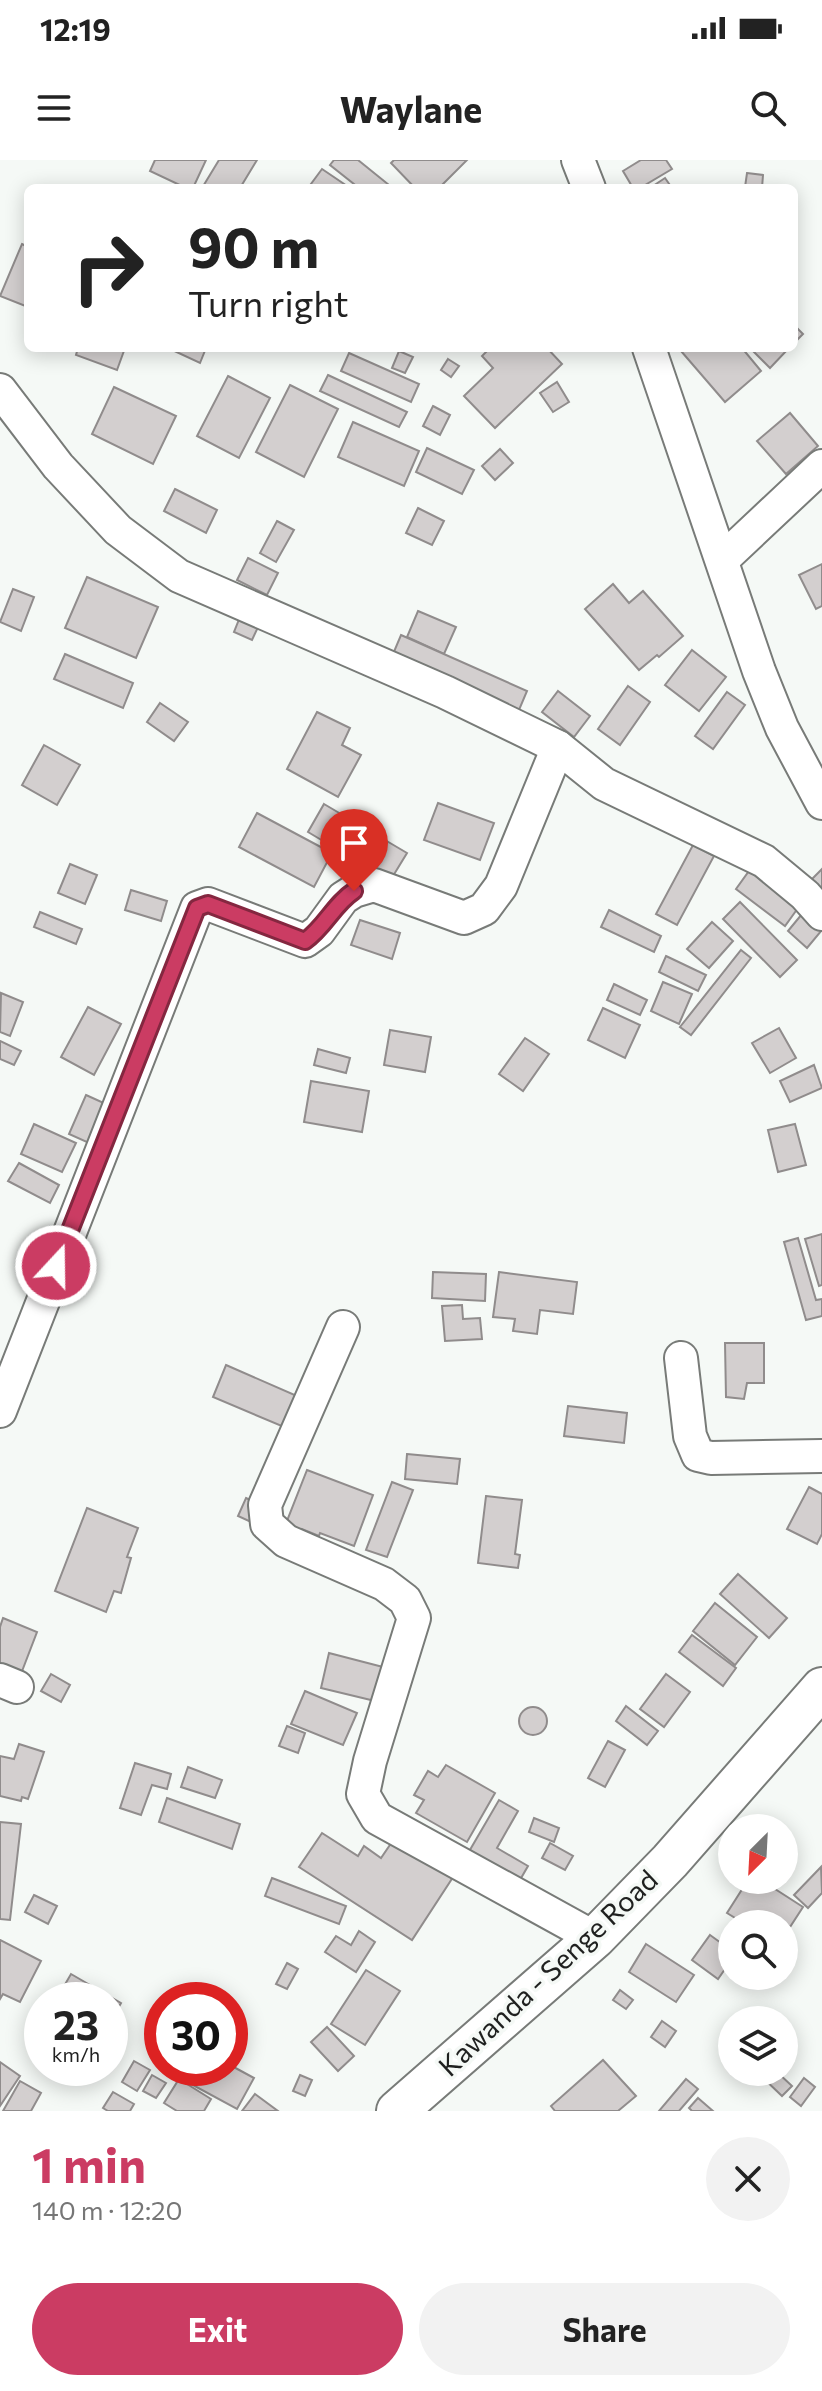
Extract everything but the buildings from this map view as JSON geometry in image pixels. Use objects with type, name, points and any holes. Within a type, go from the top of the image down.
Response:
[{"type":"street","points":[[578,160],[587,184]]},
{"type":"street","points":[[650,352],[782,728],[822,803]]},
{"type":"street","points":[[0,390],[58,466],[118,530],[179,576],[445,692],[558,747],[604,784],[764,861],[805,895],[822,914]]},
{"type":"street","points":[[722,560],[822,466]]},
{"type":"street","points":[[0,1411],[197,908],[208,904],[305,941],[319,931],[343,898],[374,885],[464,918],[484,909],[501,886],[558,747]]},
{"type":"street","points":[[343,1327],[265,1505],[267,1524],[286,1541],[384,1584],[405,1600],[414,1618],[370,1761],[363,1794],[377,1818],[595,1938]]},
{"type":"street","points":[[681,1358],[690,1436],[698,1455],[711,1458],[822,1456]]},
{"type":"street","name":"Kawanda - Senge Road","points":[[397,2111],[595,1938],[670,1861],[822,1688]]},
{"type":"route","points":[[56,1266],[197,908],[208,904],[305,941],[319,931],[343,898],[354,891]]}]
